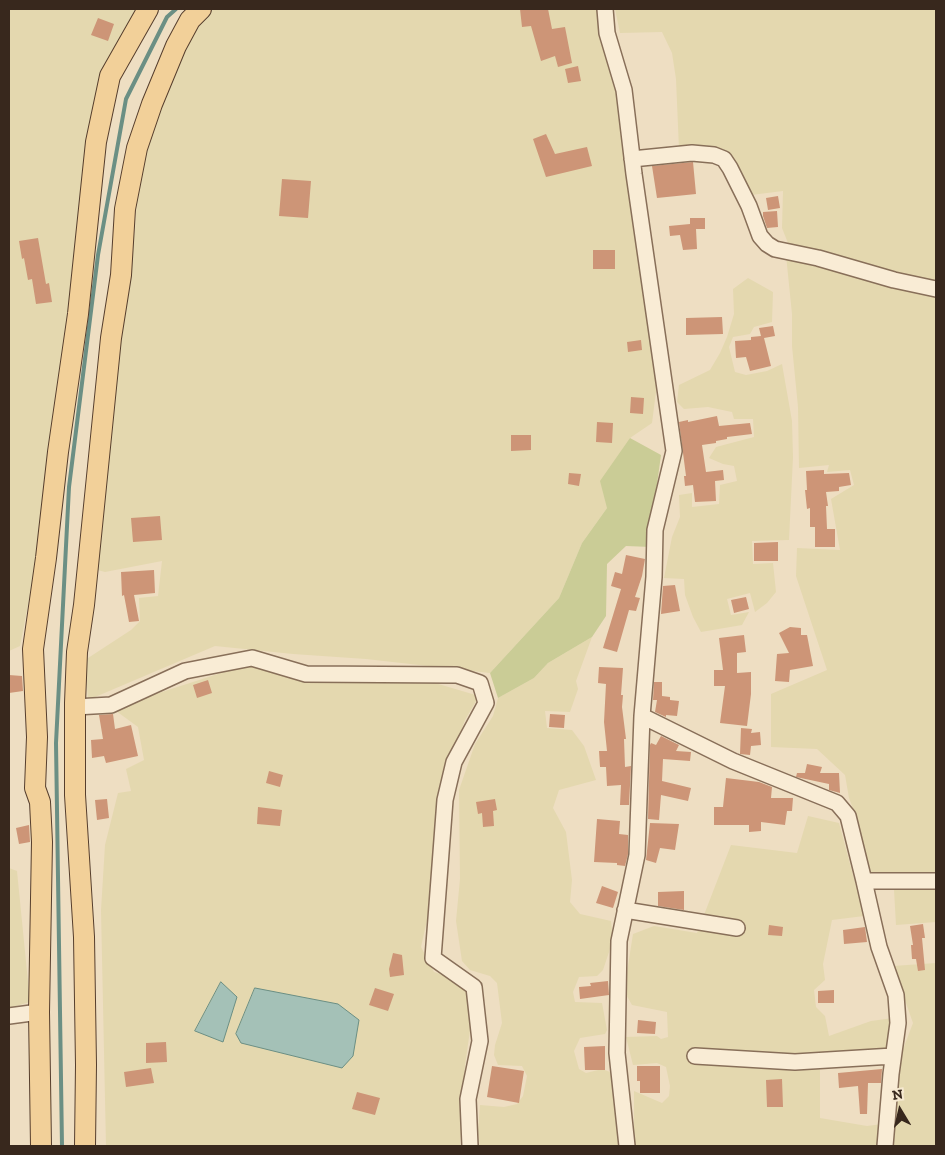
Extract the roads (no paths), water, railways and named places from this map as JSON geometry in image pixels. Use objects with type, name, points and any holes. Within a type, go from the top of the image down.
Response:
[{"type":"main road","points":[[41,1146],[39,1012],[42,842],[40,802],[35,788],[37,737],[33,649],[78,314],[96,142],[110,76],[148,9]]},
{"type":"main road","points":[[84,1146],[86,1065],[84,937],[75,795],[77,652],[87,580],[111,338],[120,275],[125,210],[137,148],[152,104],[176,46],[190,20],[201,9]]},
{"type":"street","points":[[605,9],[607,33],[624,90],[674,451],[655,530],[654,577],[642,716],[637,855],[619,941],[617,1054],[627,1146]]},
{"type":"street","points":[[632,158],[692,153],[714,155],[724,159],[749,206],[760,236],[775,249],[818,258],[936,290]]},
{"type":"street","points":[[75,707],[111,705],[185,671],[252,658],[306,674],[457,675],[480,683],[486,703],[454,762],[445,800],[433,958],[474,988],[480,1041],[468,1099],[470,1146]]},
{"type":"street","points":[[642,716],[734,761],[837,803],[848,816],[879,947],[896,995],[898,1023],[893,1056],[885,1146]]},
{"type":"street","points":[[864,881],[936,881]]},
{"type":"street","points":[[625,910],[737,928]]},
{"type":"street","points":[[9,1016],[39,1012]]},
{"type":"street","points":[[695,1056],[795,1062],[893,1056]]},
{"type":"water","points":[[221,982],[237,997],[223,1042],[195,1031]]},
{"type":"water","points":[[255,988],[338,1004],[359,1020],[353,1056],[342,1068],[241,1043],[236,1034]]},
{"type":"waterway","points":[[62,1146],[56,743],[69,487],[98,255],[126,99],[167,17],[176,9]]}]
